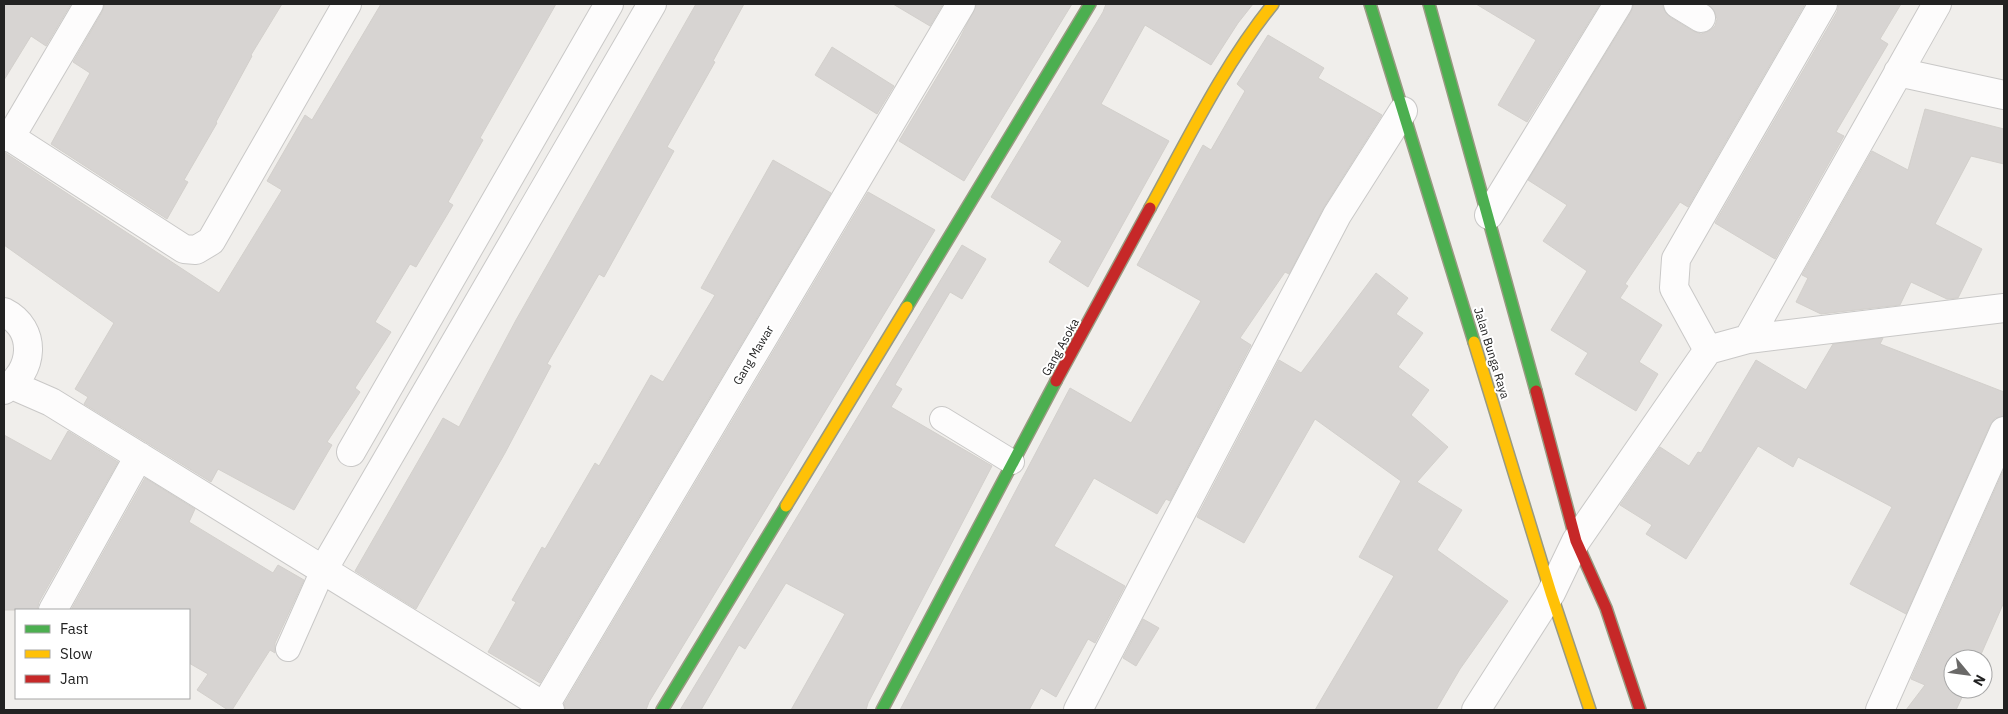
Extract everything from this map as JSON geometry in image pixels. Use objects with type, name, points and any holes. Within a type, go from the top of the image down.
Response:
[{"type":"street","points":[[89,4],[7,135],[184,249],[196,250],[211,241],[347,4]]},
{"type":"street","points":[[351,452],[608,4]]},
{"type":"street","points":[[323,570],[652,4]]},
{"type":"street","name":"Gang Mawar","points":[[547,708],[961,4]]},
{"type":"street","points":[[662,710],[1090,4]]},
{"type":"street","name":"Gang Asoka","points":[[882,710],[1012,462],[1218,86],[1251,31],[1273,4]]},
{"type":"street","name":"Jalan Bunga Raya","points":[[1370,4],[1551,593],[1590,710]]},
{"type":"street","points":[[1430,4],[1489,215],[1576,541],[1606,608],[1640,710]]},
{"type":"street","points":[[1489,215],[1618,4]]},
{"type":"street","points":[[1678,4],[1701,18]]},
{"type":"street","points":[[1708,350],[1674,288],[1676,259],[1822,4]]},
{"type":"street","points":[[1748,339],[1937,4]]},
{"type":"street","points":[[1898,72],[2004,95]]},
{"type":"street","points":[[1078,710],[1337,215],[1403,111]]},
{"type":"street","points":[[1476,710],[1551,593],[1576,541],[1708,350],[1748,339],[2004,308]]},
{"type":"street","points":[[4,312],[22,327],[28,342],[28,358],[23,373],[8,387],[51,402],[547,708]]},
{"type":"street","points":[[1880,710],[2004,431]]},
{"type":"street","points":[[54,609],[139,456]]},
{"type":"lane","points":[[942,419],[1012,462]]},
{"type":"lane","points":[[288,649],[323,570]]},
{"type":"building","points":[[4,4],[71,4],[46,46],[31,36],[4,80]]},
{"type":"building","points":[[105,4],[282,4],[251,55],[217,123],[184,180],[188,182],[167,219],[51,144],[90,73],[73,62]]},
{"type":"building","points":[[381,4],[556,4],[480,138],[483,140],[448,202],[453,205],[416,267],[410,264],[375,322],[391,332],[355,388],[360,392],[327,442],[332,445],[294,510],[218,469],[211,482],[84,404],[88,397],[75,389],[114,323],[4,245],[4,152],[219,293],[282,190],[267,181],[305,115],[312,120]]},
{"type":"building","points":[[696,4],[744,4],[713,61],[715,62],[667,147],[674,151],[604,277],[599,274],[547,364],[551,366],[505,453],[416,609],[355,571],[443,418],[459,427],[516,320]]},
{"type":"building","points":[[893,4],[943,4],[930,26]]},
{"type":"building","points":[[977,4],[1072,4],[964,181],[899,141],[958,42]]},
{"type":"building","points":[[1106,4],[1253,4],[1238,23],[1211,65],[1145,25],[1101,104],[1169,141],[1088,287],[1049,262],[1062,241],[991,197],[1103,12]]},
{"type":"building","points":[[1476,4],[1600,4],[1527,122],[1498,105],[1536,40]]},
{"type":"building","points":[[1634,4],[1662,4],[1665,12],[1670,17],[1701,34],[1715,26],[1717,19],[1714,10],[1708,4],[1805,4],[1688,207],[1680,202],[1625,284],[1628,286],[1620,298],[1662,325],[1639,362],[1658,374],[1636,411],[1575,374],[1588,353],[1551,330],[1587,271],[1543,241],[1567,205],[1528,180],[1631,12]]},
{"type":"building","points":[[1839,4],[1901,4],[1880,39],[1888,44],[1836,132],[1844,136],[1775,259],[1715,223],[1837,12]]},
{"type":"building","points":[[1268,35],[1324,68],[1318,78],[1382,115],[1324,207],[1289,274],[1285,272],[1240,338],[1251,345],[1170,501],[1166,499],[1157,514],[1094,478],[1054,546],[1125,586],[1095,643],[1088,639],[1056,697],[1041,688],[1029,710],[900,710],[1070,388],[1131,423],[1201,301],[1137,265],[1203,145],[1211,150],[1245,91],[1237,84]]},
{"type":"building","points":[[832,47],[894,86],[877,114],[815,75]]},
{"type":"building","points":[[1925,109],[2004,129],[2004,164],[1971,156],[1935,224],[1982,249],[1958,298],[1947,299],[1911,282],[1900,305],[1821,314],[1796,302],[1808,278],[1802,275],[1872,151],[1908,170]]},
{"type":"building","points":[[773,160],[831,193],[540,683],[488,652],[516,602],[512,600],[542,547],[545,549],[595,463],[599,466],[651,375],[663,382],[715,295],[701,288]]},
{"type":"building","points":[[868,192],[935,230],[649,702],[646,710],[566,710],[564,704]]},
{"type":"building","points":[[962,245],[986,259],[962,299],[950,292],[895,385],[902,389],[891,407],[992,466],[866,710],[791,710],[845,614],[786,583],[745,649],[739,645],[701,710],[680,710]]},
{"type":"building","points":[[1376,273],[1408,298],[1396,314],[1423,333],[1398,367],[1429,390],[1411,415],[1448,447],[1417,482],[1462,510],[1437,550],[1508,601],[1460,669],[1436,710],[1315,710],[1394,576],[1359,557],[1401,481],[1315,419],[1244,543],[1197,517],[1279,360],[1301,373]]},
{"type":"building","points":[[1883,338],[1880,344],[2004,392],[2004,416],[1995,418],[1990,425],[1906,614],[1850,584],[1892,507],[1798,457],[1793,467],[1758,446],[1686,559],[1646,534],[1652,525],[1620,505],[1660,447],[1689,466],[1698,452],[1701,453],[1756,360],[1806,390],[1833,344]]},
{"type":"building","points":[[68,431],[118,462],[39,602],[37,609],[4,610],[4,435],[51,461]]},
{"type":"building","points":[[2004,469],[2004,602],[1983,649],[1943,649],[1943,699],[1961,699],[1956,710],[1906,710],[1925,685],[1911,679]]},
{"type":"building","points":[[145,478],[195,509],[189,522],[273,573],[278,565],[304,580],[275,643],[275,653],[270,650],[232,710],[228,710],[197,690],[208,674],[190,664],[190,609],[72,609]]},
{"type":"building","points":[[1143,619],[1159,628],[1136,666],[1123,658]]},
{"type":"traffic: fast","points":[[907,307],[1090,4]]},
{"type":"traffic: fast","points":[[1370,4],[1474,342]]},
{"type":"traffic: fast","points":[[1429,4],[1536,391]]},
{"type":"traffic: fast","points":[[882,710],[1056,381]]},
{"type":"traffic: fast","points":[[662,710],[786,506]]},
{"type":"traffic: slow","points":[[1150,208],[1192,129],[1222,78],[1238,52],[1273,4]]},
{"type":"traffic: slow","points":[[786,506],[907,307]]},
{"type":"traffic: slow","points":[[1474,342],[1551,593],[1590,710]]},
{"type":"traffic: jam","points":[[1056,381],[1150,208]]},
{"type":"traffic: jam","points":[[1536,391],[1576,541],[1606,608],[1640,710]]}]
